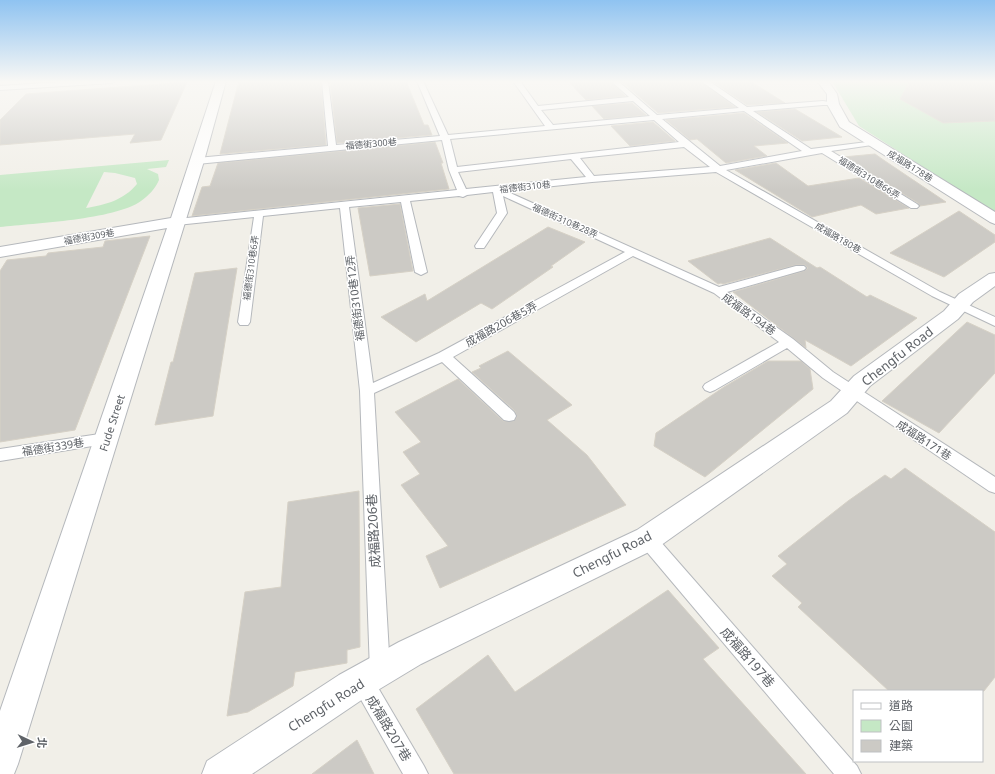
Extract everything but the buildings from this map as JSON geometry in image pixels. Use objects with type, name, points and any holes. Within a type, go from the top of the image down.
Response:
[{"type":"street","name":"Fude Street","points":[[0,764],[177,222],[209,117]]},
{"type":"street","name":"成福路178巷","points":[[840,117],[844,124],[872,143],[995,219]]},
{"type":"street","name":"福德街309巷","points":[[0,252],[177,222]]},
{"type":"street","name":"Chengfu Road","points":[[220,774],[351,687],[410,653],[647,539],[839,407],[854,393],[862,381],[951,315],[960,304],[995,278]]},
{"type":"lane","points":[[329,117],[332,148]]},
{"type":"lane","points":[[436,117],[445,137],[453,170],[463,194]]},
{"type":"lane","points":[[543,117],[551,128]]},
{"type":"lane","name":"福德街300巷","points":[[197,160],[665,117]]},
{"type":"lane","points":[[758,117],[809,152]]},
{"type":"lane","name":"成福路180巷","points":[[656,118],[718,169],[936,294],[960,304],[995,322]]},
{"type":"lane","name":"福德街310巷","points":[[177,222],[463,194],[592,179],[718,169],[809,152],[872,143]]},
{"type":"lane","points":[[453,170],[686,144]]},
{"type":"lane","name":"福德街310巷66弄","points":[[824,150],[914,206]]},
{"type":"lane","points":[[574,157],[592,179]]},
{"type":"lane","points":[[480,246],[502,213],[497,190]]},
{"type":"lane","name":"福德街310巷28弄","points":[[497,190],[633,252]]},
{"type":"lane","points":[[404,199],[421,272]]},
{"type":"lane","name":"福德街310巷12弄","points":[[344,205],[367,392]]},
{"type":"lane","name":"福德街310巷6弄","points":[[244,322],[259,213]]},
{"type":"lane","name":"成福路194巷","points":[[633,252],[718,291],[854,393]]},
{"type":"lane","name":"成福路206巷5弄","points":[[367,392],[444,356],[633,252]]},
{"type":"lane","points":[[718,291],[800,268]]},
{"type":"lane","points":[[710,387],[788,342]]},
{"type":"lane","points":[[444,356],[509,416]]},
{"type":"lane","name":"成福路206巷","points":[[367,392],[371,676]]},
{"type":"lane","name":"成福路171巷","points":[[854,393],[995,486]]},
{"type":"lane","name":"福德街339巷","points":[[0,455],[106,439]]},
{"type":"lane","name":"成福路197巷","points":[[647,539],[849,774]]},
{"type":"lane","name":"成福路207巷","points":[[371,676],[416,774]]},
{"type":"green space","points":[[854,117],[995,117],[995,213],[859,126]]},
{"type":"green space","points":[[169,160],[166,167],[147,169],[158,174],[159,180],[154,189],[147,196],[129,207],[94,217],[0,227],[0,175]],"holes":[[[104,172],[135,178],[137,184],[132,190],[114,201],[86,208]]]}]
